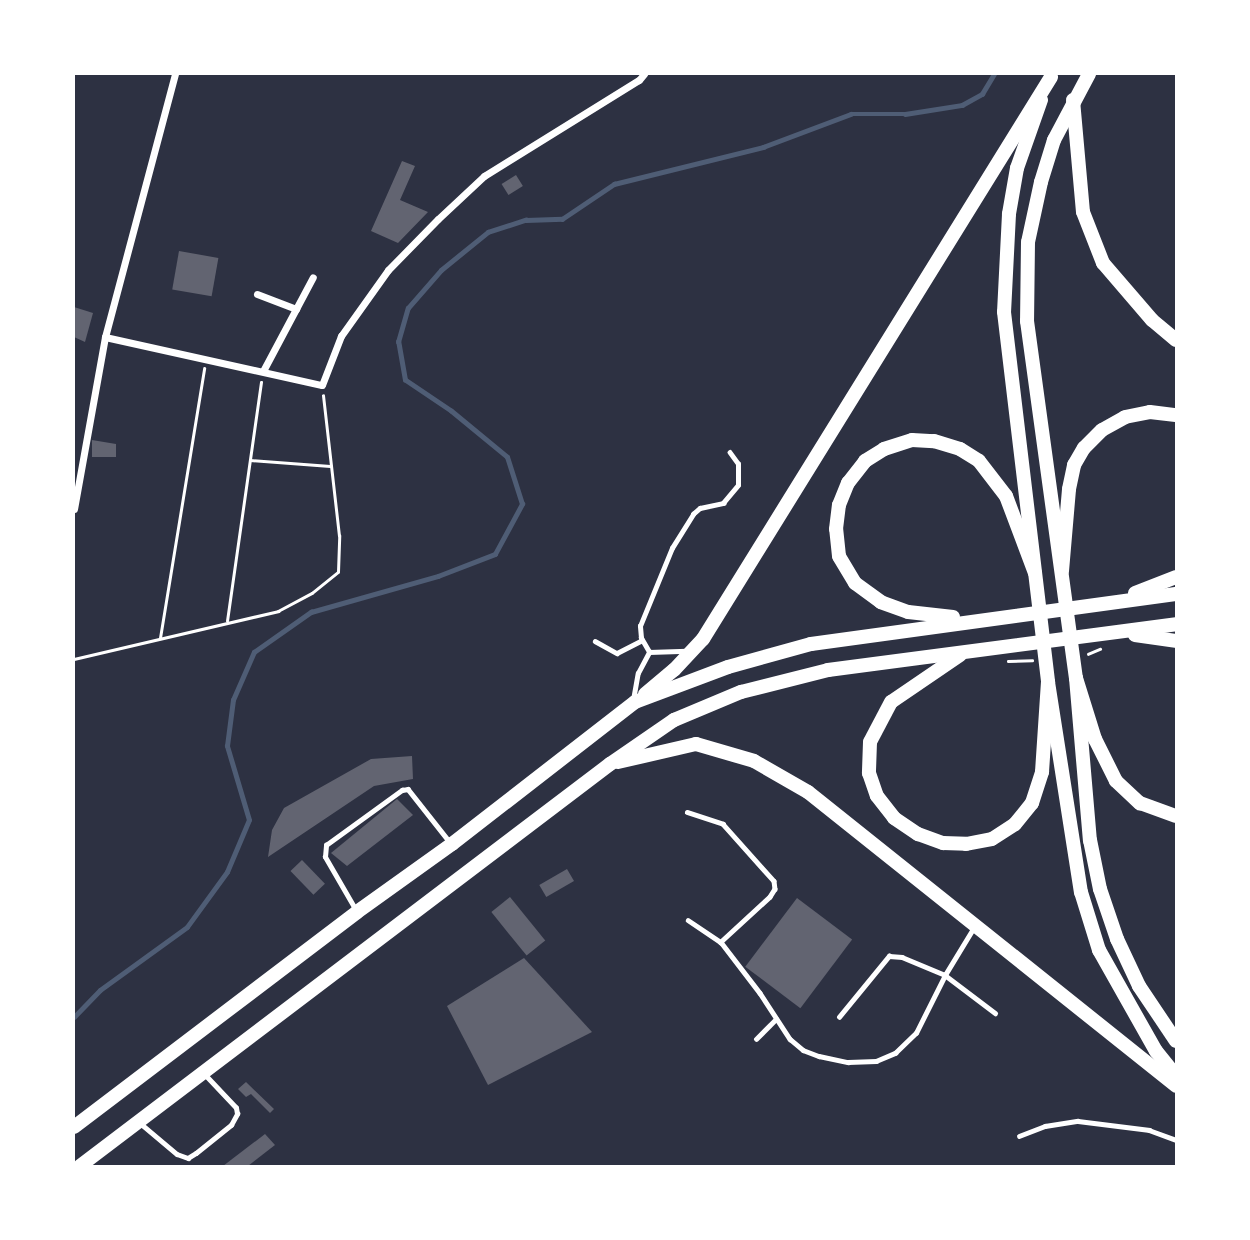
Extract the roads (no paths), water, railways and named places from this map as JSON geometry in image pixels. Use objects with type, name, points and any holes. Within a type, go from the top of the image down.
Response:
[{"type":"main road","points":[[1089,74],[1054,140],[1041,182],[1028,255],[1027,321],[1076,678],[1090,840],[1100,889],[1117,939],[1139,986],[1177,1041]]},
{"type":"main road","points":[[1052,76],[1017,168],[1009,214],[1004,312],[1048,681],[1081,892],[1099,950],[1156,1051],[1177,1076]]},
{"type":"main road","points":[[74,1127],[357,912],[452,845],[634,703],[674,670],[692,651],[710,627],[1052,76]]},
{"type":"main road","points":[[1073,100],[1083,212],[1103,263],[1152,320],[1177,340]]},
{"type":"main road","points":[[1062,571],[1069,489],[1074,465],[1084,448],[1102,430],[1125,417],[1150,412],[1177,415]]},
{"type":"main road","points":[[975,620],[908,612],[881,602],[855,583],[839,556],[836,528],[839,505],[848,482],[865,461],[884,449],[912,440],[934,441],[960,449],[979,461],[1006,496],[1035,573]]},
{"type":"main road","points":[[1115,601],[1177,577]]},
{"type":"main road","points":[[634,703],[728,667],[811,644],[1177,594]]},
{"type":"main road","points":[[80,1167],[610,764],[674,720],[741,692],[828,670],[1177,624]]},
{"type":"main road","points":[[1120,632],[1177,641]]},
{"type":"main road","points":[[965,652],[891,702],[870,742],[869,773],[877,796],[894,818],[918,834],[943,844],[966,844],[992,839],[1015,824],[1032,803],[1042,772],[1048,681]]},
{"type":"main road","points":[[1076,678],[1095,739],[1116,781],[1139,803],[1177,816]]},
{"type":"main road","points":[[610,764],[696,744],[754,761],[808,792],[1177,1086]]},
{"type":"street","points":[[74,509],[105,337],[175,74]]},
{"type":"street","points":[[105,337],[322,385],[341,336],[388,270],[438,219],[484,176],[639,80],[644,74]]},
{"type":"street","points":[[263,371],[313,277]]},
{"type":"street","points":[[257,293],[296,309]]},
{"type":"lane","points":[[649,652],[642,640],[640,626],[671,548],[696,510],[723,503],[737,485],[738,464],[730,453]]},
{"type":"lane","points":[[595,641],[617,653],[642,640]]},
{"type":"lane","points":[[649,652],[692,651]]},
{"type":"lane","points":[[634,703],[638,673],[649,652]]},
{"type":"lane","points":[[357,912],[324,858],[326,845],[402,790],[412,792],[452,845]]},
{"type":"lane","points":[[687,812],[723,824],[774,880],[775,889],[770,897],[721,942]]},
{"type":"lane","points":[[688,920],[721,942],[790,1040],[803,1050],[848,1062],[876,1061],[908,1044],[945,975],[976,926]]},
{"type":"lane","points":[[839,1017],[889,956],[902,957],[945,975],[995,1013]]},
{"type":"lane","points":[[756,1039],[776,1019]]},
{"type":"lane","points":[[139,1122],[177,1154],[188,1158],[197,1153],[231,1125],[237,1114],[236,1108],[203,1073]]},
{"type":"lane","points":[[1019,1136],[1045,1126],[1078,1121],[1149,1130],[1177,1140]]},
{"type":"waterway","points":[[74,1017],[100,990],[187,927],[227,872],[249,820],[227,746],[233,700],[254,652],[311,612],[438,576],[495,554],[522,504],[507,457],[451,411],[405,380],[398,342],[408,308],[441,270],[488,232],[526,220],[562,219],[614,184],[763,147],[851,114],[905,114],[962,105],[982,94],[994,74]]}]
